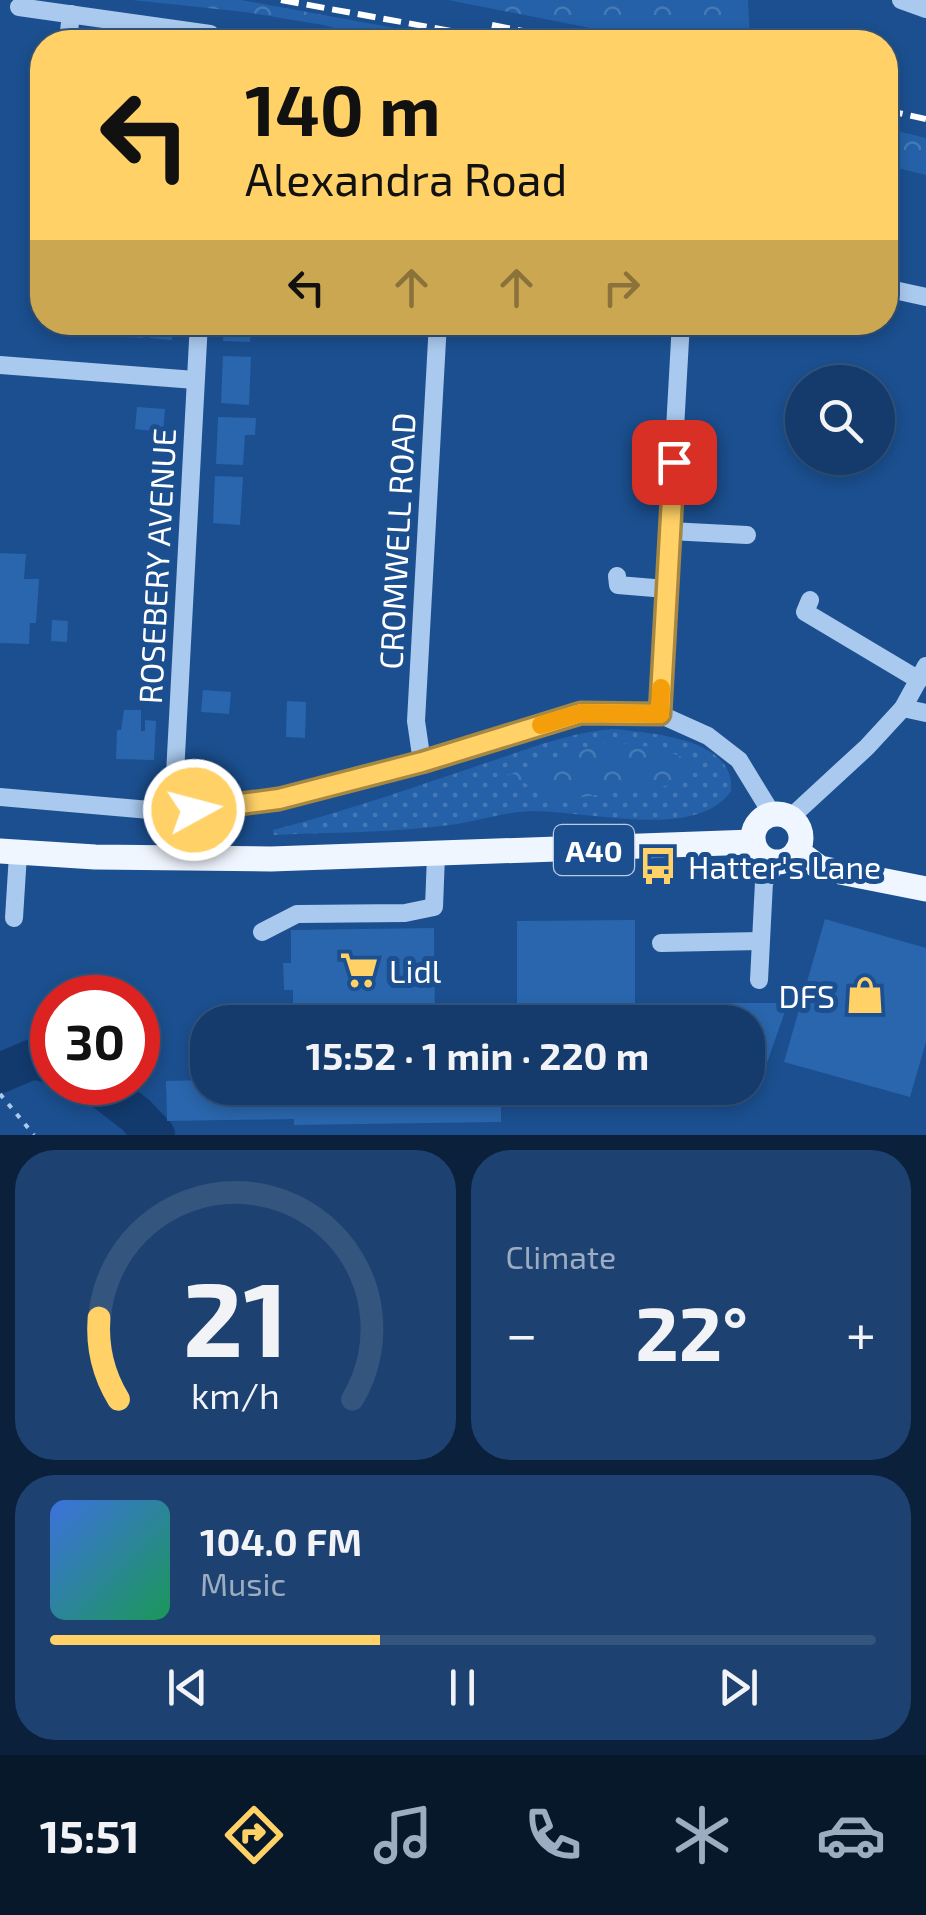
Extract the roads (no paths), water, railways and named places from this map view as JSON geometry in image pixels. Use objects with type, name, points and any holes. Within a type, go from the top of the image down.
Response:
[{"type":"main road","points":[[788,857],[801,833],[781,816],[761,820],[754,830],[753,842],[767,860],[788,857],[820,868],[926,889]]},
{"type":"main road","name":"A40","points":[[9,852],[271,859],[753,842]]},
{"type":"main road","points":[[876,878],[926,899]]},
{"type":"street","points":[[901,0],[926,9]]},
{"type":"street","points":[[19,7],[182,30]]},
{"type":"street","points":[[69,30],[71,14]]},
{"type":"street","points":[[898,291],[926,297]]},
{"type":"street","name":"ROSEBERY AVENUE","points":[[173,812],[199,335]]},
{"type":"street","name":"CROMWELL ROAD","points":[[422,762],[416,721],[437,335]]},
{"type":"street","points":[[660,714],[681,335]]},
{"type":"street","points":[[0,365],[195,380]]},
{"type":"street","points":[[670,531],[747,535]]},
{"type":"street","points":[[616,576],[618,586],[666,590]]},
{"type":"street","points":[[0,797],[173,812],[279,799],[422,762],[581,713],[660,714],[708,736],[739,760],[781,816],[867,747],[903,708],[922,673],[805,612],[810,600]]},
{"type":"street","points":[[903,708],[926,714]]},
{"type":"street","points":[[9,852],[14,918]]},
{"type":"street","points":[[262,932],[297,914],[404,913],[434,907],[436,855]]},
{"type":"street","points":[[759,980],[764,882],[788,857]]},
{"type":"street","points":[[661,942],[760,940]]},
{"type":"waterway","points":[[0,1073],[30,1060]]},
{"type":"waterway","points":[[123,1105],[155,1135]]},
{"type":"railway","points":[[281,0],[445,30]]},
{"type":"railway","points":[[492,25],[517,30]]},
{"type":"railway","points":[[898,113],[926,119]]},
{"type":"place","name":"Hatter's Lane","points":[[658,866]]},
{"type":"place","name":"Lidl","points":[[359,970]]},
{"type":"place","name":"DFS","points":[[865,995]]}]
